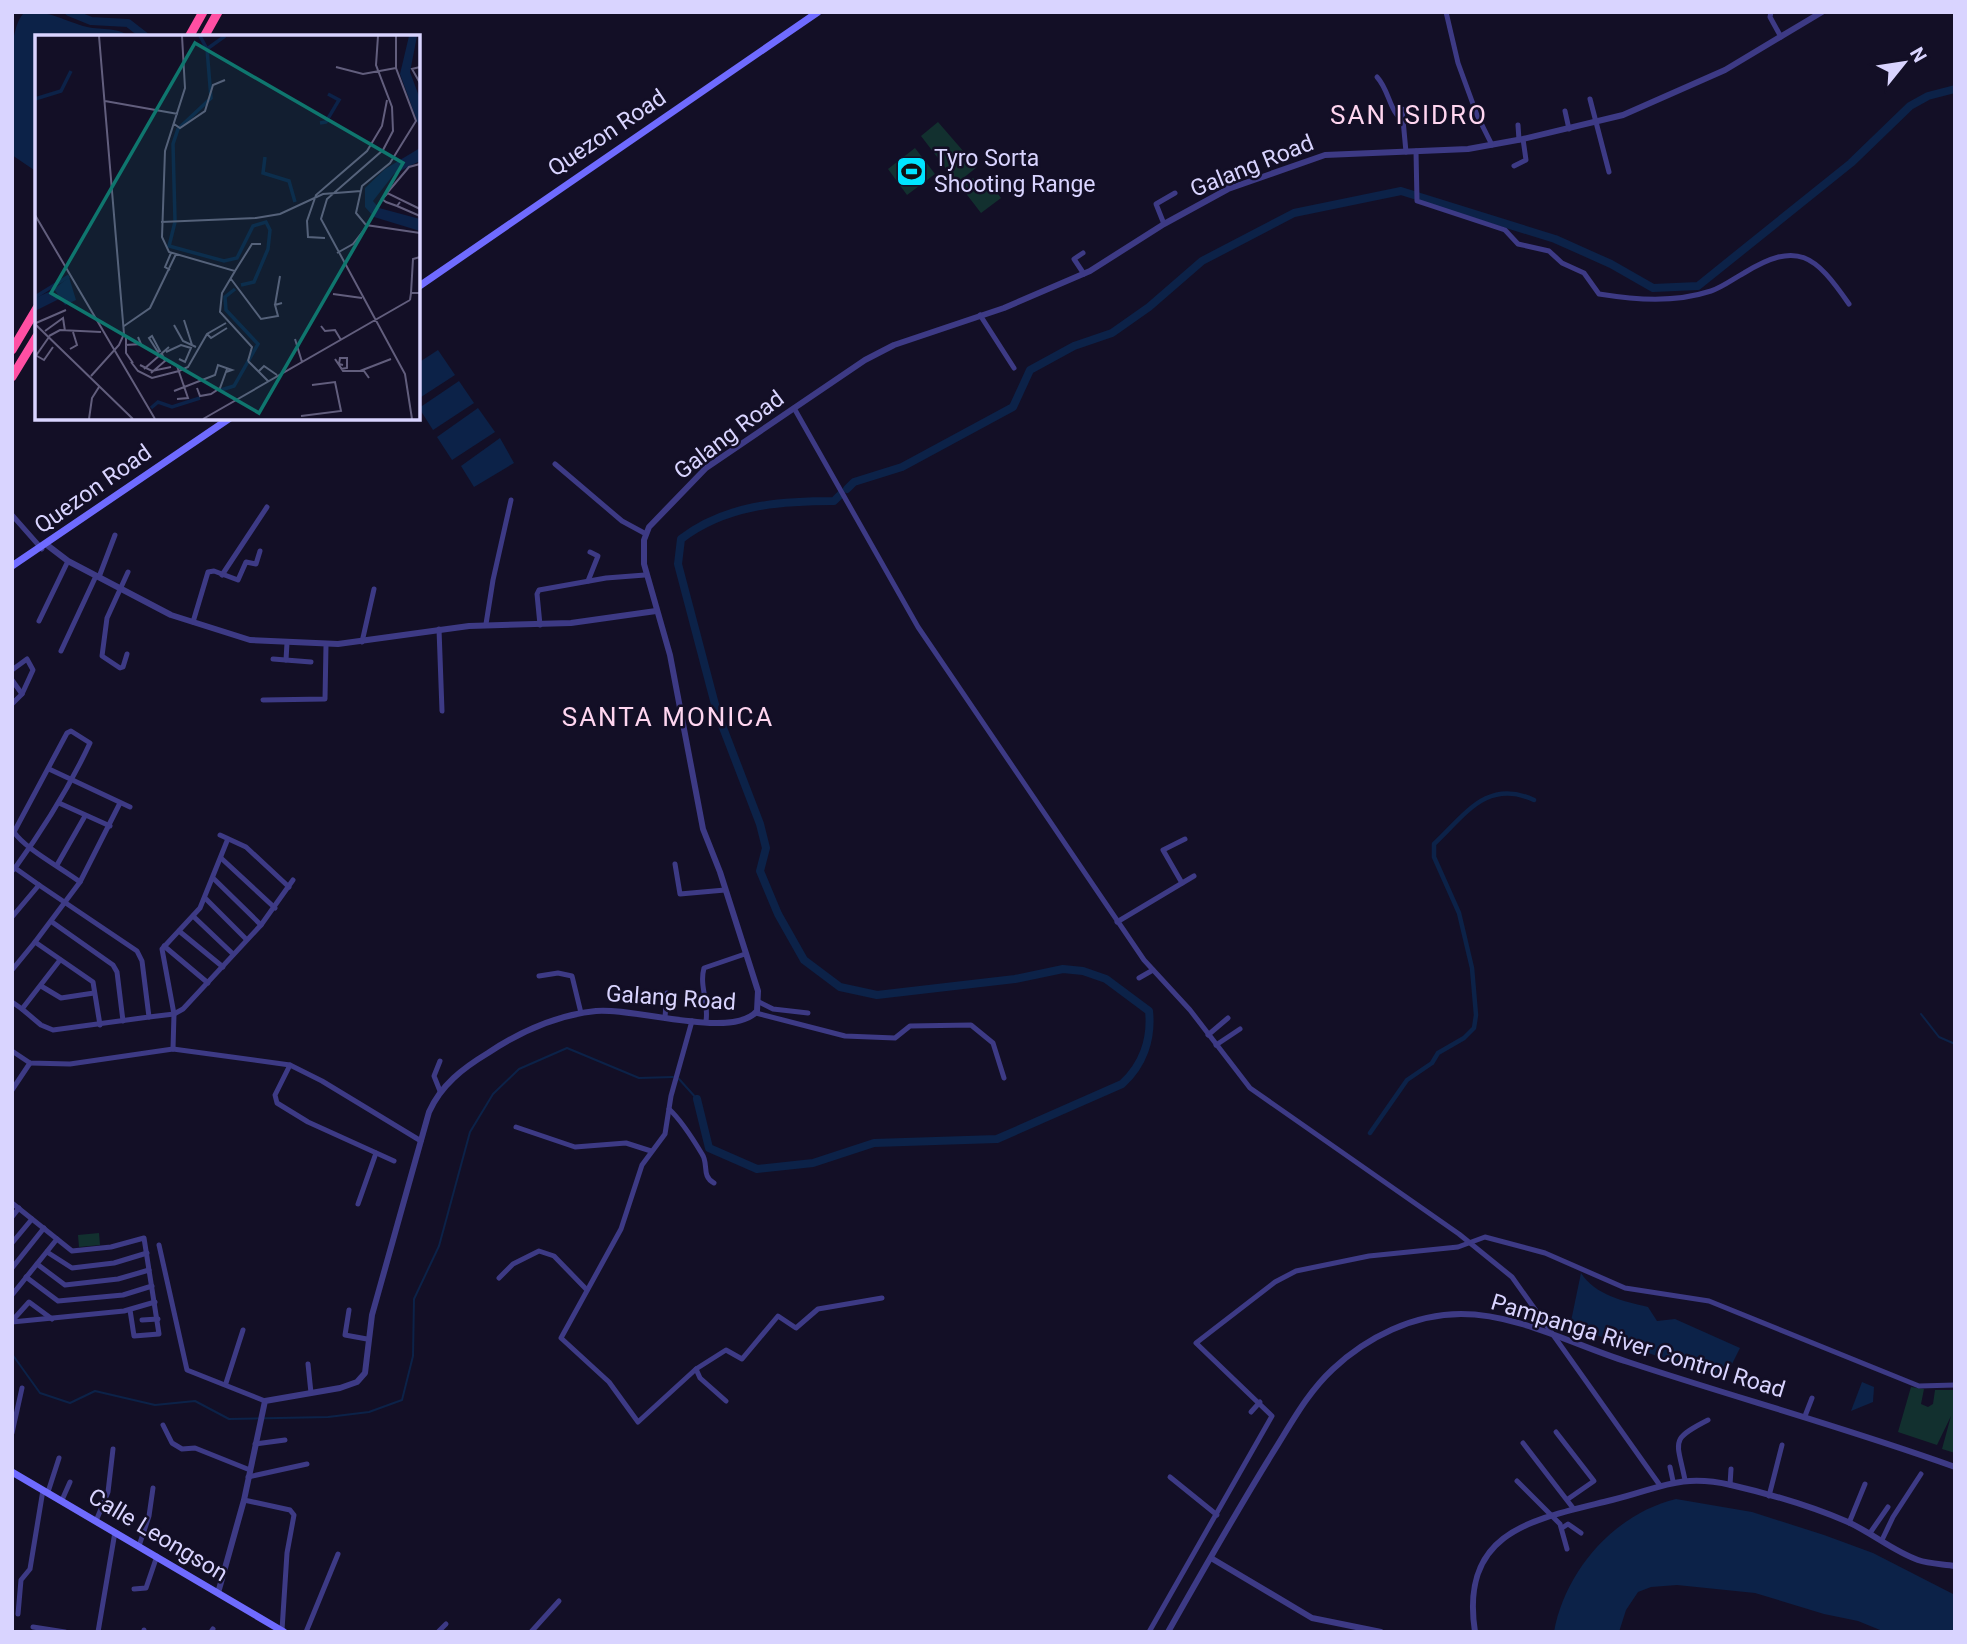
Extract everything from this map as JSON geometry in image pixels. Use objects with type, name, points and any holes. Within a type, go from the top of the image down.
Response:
[{"type":"highway","points":[[190,35],[202,12]]},
{"type":"highway","points":[[205,35],[218,12]]},
{"type":"highway","points":[[12,343],[35,310]]},
{"type":"highway","points":[[12,350],[35,310]]},
{"type":"highway","points":[[12,377],[35,339]]},
{"type":"main road","name":"Quezon Road","points":[[420,286],[817,12]]},
{"type":"main road","name":"Quezon Road","points":[[12,566],[45,547],[227,420]]},
{"type":"main road","name":"Calle Leongson","points":[[12,1472],[280,1631]]},
{"type":"street","points":[[1446,12],[1458,63],[1476,115],[1492,145]]},
{"type":"street","points":[[1771,12],[1770,17],[1781,37]]},
{"type":"street","name":"Galang Road","points":[[265,1402],[340,1388],[362,1377],[367,1364],[367,1339],[421,1141],[440,1091],[466,1068],[535,1026],[581,1013],[625,1010],[692,1021],[739,1022],[756,1013],[759,1002],[746,954],[726,890],[702,829],[670,655],[645,575],[643,551],[646,534],[706,468],[851,368],[894,345],[980,316],[1084,274],[1110,261],[1164,224],[1228,189],[1325,155],[1416,152],[1492,145],[1598,122],[1676,93],[1822,12]]},
{"type":"street","points":[[1377,77],[1388,91],[1395,115],[1405,122]]},
{"type":"street","points":[[1590,99],[1609,172]]},
{"type":"street","points":[[1402,109],[1406,152]]},
{"type":"street","points":[[1565,111],[1569,129]]},
{"type":"street","points":[[1514,166],[1522,165],[1526,160],[1518,125]]},
{"type":"street","points":[[1416,152],[1417,201],[1505,230],[1518,244],[1549,251],[1562,263],[1584,273],[1593,290],[1599,294],[1638,300],[1691,296],[1716,289],[1781,254],[1796,255],[1821,270],[1849,304]]},
{"type":"street","points":[[1218,174],[1224,178],[1228,189]]},
{"type":"street","points":[[1164,224],[1156,204],[1175,193]]},
{"type":"street","points":[[1083,253],[1074,259],[1084,274]]},
{"type":"street","points":[[980,316],[1014,368]]},
{"type":"street","points":[[794,408],[918,626],[1116,922],[1153,970],[1250,1088],[1470,1243],[1519,1284],[1660,1484]]},
{"type":"street","points":[[555,464],[622,521],[646,534]]},
{"type":"street","points":[[486,624],[492,580],[511,500]]},
{"type":"street","points":[[222,575],[267,507]]},
{"type":"street","points":[[12,515],[45,547],[120,589],[192,622],[242,638],[326,645],[486,624],[540,625],[596,621],[656,611]]},
{"type":"street","points":[[61,651],[115,535]]},
{"type":"street","points":[[238,580],[246,562],[256,564],[260,551]]},
{"type":"street","points":[[588,581],[598,556],[590,552]]},
{"type":"street","points":[[39,621],[68,561]]},
{"type":"street","points":[[127,654],[123,667],[120,668],[102,656],[107,618],[128,572]]},
{"type":"street","points":[[192,622],[208,572],[246,582]]},
{"type":"street","points":[[540,625],[537,594],[539,590],[645,575]]},
{"type":"street","points":[[362,642],[374,589]]},
{"type":"street","points":[[439,629],[442,711]]},
{"type":"street","points":[[286,660],[287,643]]},
{"type":"street","points":[[263,700],[325,699],[326,645]]},
{"type":"street","points":[[12,670],[27,659],[33,667],[22,694],[12,704]]},
{"type":"street","points":[[273,659],[311,662]]},
{"type":"street","points":[[12,680],[22,694]]},
{"type":"street","points":[[80,882],[31,846],[15,836],[14,829],[67,733],[71,731],[90,743],[59,803],[31,846],[13,869],[137,950],[142,961],[149,1017]]},
{"type":"street","points":[[49,769],[130,807]]},
{"type":"street","points":[[59,803],[110,825]]},
{"type":"street","points":[[12,970],[66,904],[120,803]]},
{"type":"street","points":[[57,865],[85,816]]},
{"type":"street","points":[[220,835],[227,841],[246,847],[289,887]]},
{"type":"street","points":[[1182,883],[1163,850],[1185,839]]},
{"type":"street","points":[[163,947],[206,899],[227,841]]},
{"type":"street","points":[[221,858],[275,908]]},
{"type":"street","points":[[675,864],[680,894],[726,890]]},
{"type":"street","points":[[1116,922],[1194,876]]},
{"type":"street","points":[[214,878],[261,925]]},
{"type":"street","points":[[12,1002],[41,1025],[53,1030],[174,1014],[183,1009],[261,925],[293,880]]},
{"type":"street","points":[[12,917],[39,885]]},
{"type":"street","points":[[206,899],[246,939]]},
{"type":"street","points":[[193,916],[233,954]]},
{"type":"street","points":[[52,922],[113,965],[117,972],[123,1021]]},
{"type":"street","points":[[179,931],[223,967]]},
{"type":"street","points":[[35,942],[92,981],[100,1025]]},
{"type":"street","points":[[154,943],[163,947],[208,983]]},
{"type":"street","points":[[163,947],[174,1014],[173,1049]]},
{"type":"street","points":[[706,1021],[708,1005],[702,990],[704,968],[746,954]]},
{"type":"street","points":[[22,1009],[60,960]]},
{"type":"street","points":[[1139,978],[1153,970]]},
{"type":"street","points":[[538,976],[558,973],[572,976],[581,1013]]},
{"type":"street","points":[[41,986],[61,998],[94,993]]},
{"type":"street","points":[[665,1017],[667,993]]},
{"type":"street","points":[[759,1002],[773,1009],[808,1013]]},
{"type":"street","points":[[756,1013],[845,1036],[895,1038],[910,1026],[971,1025],[993,1043],[1004,1078]]},
{"type":"street","points":[[1208,1035],[1228,1018]]},
{"type":"street","points":[[692,1021],[664,1134],[637,1176],[632,1203],[621,1229],[561,1338],[609,1382],[635,1420],[641,1420],[696,1369],[726,1350],[742,1359],[778,1315],[796,1328],[818,1309],[881,1298]]},
{"type":"street","points":[[1216,1045],[1240,1029]]},
{"type":"street","points":[[12,1051],[30,1063],[70,1064],[173,1049],[290,1065],[421,1141]]},
{"type":"street","points":[[440,1060],[434,1076],[440,1091]]},
{"type":"street","points":[[12,1090],[30,1063]]},
{"type":"street","points":[[290,1065],[275,1095],[277,1103],[308,1122],[394,1160]]},
{"type":"street","points":[[669,1109],[702,1154],[704,1170],[709,1180],[714,1183]]},
{"type":"street","points":[[516,1126],[575,1147],[626,1143],[651,1151]]},
{"type":"street","points":[[358,1204],[376,1153]]},
{"type":"street","points":[[12,1203],[76,1251],[115,1246],[143,1237],[159,1334],[134,1336],[131,1310]]},
{"type":"street","points":[[12,1217],[19,1208]]},
{"type":"street","points":[[12,1243],[32,1219]]},
{"type":"street","points":[[12,1268],[44,1228]]},
{"type":"street","points":[[1149,1632],[1272,1416],[1196,1343],[1275,1282],[1296,1271],[1470,1243],[1485,1237],[1545,1254],[1620,1286],[1709,1301],[1836,1350],[1919,1386],[1955,1385]]},
{"type":"street","points":[[12,1295],[57,1239]]},
{"type":"street","points":[[159,1245],[187,1370],[226,1383],[265,1402],[244,1500],[218,1593]]},
{"type":"street","points":[[499,1278],[513,1264],[539,1251],[554,1256],[587,1290]]},
{"type":"street","points":[[47,1252],[68,1268],[114,1264],[147,1253]]},
{"type":"street","points":[[37,1264],[65,1284],[118,1279],[149,1270]]},
{"type":"street","points":[[26,1277],[58,1301],[123,1295],[152,1286]]},
{"type":"street","points":[[12,1322],[29,1302],[52,1319]]},
{"type":"street","points":[[12,1322],[131,1310],[155,1302]]},
{"type":"street","points":[[349,1310],[345,1335],[367,1339]]},
{"type":"street","name":"Pampanga River Control Road","points":[[1168,1632],[1311,1392],[1334,1368],[1374,1338],[1387,1331],[1440,1316],[1477,1314],[1506,1319],[1955,1467]]},
{"type":"street","points":[[142,1320],[158,1318]]},
{"type":"street","points":[[226,1383],[243,1330]]},
{"type":"street","points":[[308,1364],[311,1393]]},
{"type":"street","points":[[696,1369],[700,1378],[726,1401]]},
{"type":"street","points":[[12,1433],[22,1388]]},
{"type":"street","points":[[1805,1416],[1812,1398]]},
{"type":"street","points":[[1251,1412],[1260,1402]]},
{"type":"street","points":[[1685,1480],[1678,1441],[1681,1434],[1707,1420]]},
{"type":"street","points":[[163,1424],[172,1443],[182,1450],[195,1448],[249,1473],[307,1464]]},
{"type":"street","points":[[1556,1432],[1594,1481],[1568,1499]]},
{"type":"street","points":[[256,1441],[285,1440]]},
{"type":"street","points":[[1523,1443],[1573,1508]]},
{"type":"street","points":[[1769,1496],[1782,1445]]},
{"type":"street","points":[[96,1521],[108,1492],[113,1449]]},
{"type":"street","points":[[18,1614],[21,1580],[30,1569],[46,1491],[58,1458]]},
{"type":"street","points":[[1670,1467],[1673,1481]]},
{"type":"street","points":[[1730,1485],[1731,1469]]},
{"type":"street","points":[[1882,1540],[1893,1517],[1921,1474]]},
{"type":"street","points":[[1170,1477],[1217,1514]]},
{"type":"street","points":[[1517,1481],[1562,1528],[1567,1549]]},
{"type":"street","points":[[1475,1632],[1474,1594],[1483,1563],[1492,1550],[1517,1528],[1551,1514],[1628,1496],[1673,1481],[1730,1485],[1769,1496],[1849,1523],[1917,1560],[1955,1566]]},
{"type":"street","points":[[62,1500],[70,1482]]},
{"type":"street","points":[[1849,1523],[1865,1484]]},
{"type":"street","points":[[139,1546],[153,1488]]},
{"type":"street","points":[[244,1500],[290,1510],[294,1515],[287,1553],[280,1631]]},
{"type":"street","points":[[1870,1533],[1888,1507]]},
{"type":"street","points":[[1562,1528],[1568,1524],[1581,1533]]},
{"type":"street","points":[[98,1632],[115,1532]]},
{"type":"street","points":[[306,1632],[338,1554]]},
{"type":"street","points":[[134,1589],[146,1588],[157,1556]]},
{"type":"street","points":[[1211,1558],[1312,1618],[1381,1632]]},
{"type":"street","points":[[531,1632],[559,1601]]},
{"type":"street","points":[[438,1632],[446,1624]]},
{"type":"street","points":[[33,1627],[65,1632]]},
{"type":"green space","points":[[938,122],[977,167],[957,183],[921,136]]},
{"type":"green space","name":"Tyro Sorta Shooting Range","points":[[915,148],[935,174],[907,195],[888,169]]},
{"type":"green space","points":[[973,178],[981,188],[989,182],[1001,198],[981,213],[961,187]]},
{"type":"green space","points":[[99,1233],[100,1245],[79,1247],[78,1235]]},
{"type":"green space","points":[[1911,1387],[1924,1389],[1921,1404],[1928,1407],[1933,1404],[1935,1390],[1955,1390],[1955,1453],[1942,1449],[1951,1416],[1937,1445],[1898,1432]]},
{"type":"water","points":[[25,12],[34,12],[127,35],[35,35],[35,171],[12,155],[11,58],[18,22]]},
{"type":"water","points":[[438,350],[455,375],[420,398],[420,362]]},
{"type":"water","points":[[459,381],[474,403],[433,430],[420,407]]},
{"type":"water","points":[[478,408],[495,432],[452,460],[437,437]]},
{"type":"water","points":[[500,438],[514,463],[474,487],[461,466]]},
{"type":"water","points":[[1581,1273],[1602,1292],[1648,1307],[1657,1321],[1675,1319],[1740,1348],[1726,1376],[1686,1366],[1570,1326]]},
{"type":"water","points":[[1862,1382],[1874,1387],[1873,1402],[1851,1411]]},
{"type":"water","points":[[1676,1499],[1752,1512],[1873,1553],[1955,1595],[1955,1632],[1885,1632],[1858,1621],[1824,1614],[1755,1593],[1677,1585],[1651,1587],[1638,1592],[1626,1610],[1619,1632],[1554,1632],[1569,1588],[1596,1548],[1632,1518]]},
{"type":"waterway","points":[[69,12],[91,21],[128,23],[143,35]]},
{"type":"waterway","points":[[847,489],[854,482],[902,467],[1013,407],[1030,370],[1074,346],[1112,333],[1149,307],[1202,261],[1294,213],[1401,191],[1555,239],[1611,264],[1653,288],[1698,286],[1851,163],[1910,106],[1928,96],[1955,89]]},
{"type":"waterway","points":[[697,1099],[709,1148],[757,1169],[813,1163],[874,1143],[997,1139],[1122,1084],[1141,1060],[1147,1041],[1149,1011],[1106,979],[1083,971],[1063,969],[1015,979],[877,995],[840,987],[804,960],[778,914],[760,871],[766,848],[760,824],[717,712],[678,564],[681,539],[734,512],[773,504],[834,501],[841,494]]},
{"type":"waterway","points":[[1370,1133],[1407,1080],[1432,1063],[1438,1053],[1464,1038],[1474,1028],[1476,1015],[1472,968],[1459,913],[1434,857],[1434,844],[1467,812],[1490,797],[1517,794],[1534,800]]},
{"type":"waterway","points":[[1921,1014],[1939,1037],[1955,1044]]},
{"type":"waterway","points":[[12,1354],[40,1393],[70,1403],[95,1391],[155,1405],[195,1401],[229,1419],[328,1417],[369,1412],[402,1400],[413,1356],[414,1299],[439,1246],[470,1132],[493,1094],[519,1069],[567,1048],[639,1078],[673,1077]]},
{"type":"waterway","points":[[679,1079],[697,1099]]},
{"type":"place","name":"Tyro Sorta Shooting Range","points":[[911,171]]},
{"type":"district","name":"SAN ISIDRO","points":[[1409,115]]},
{"type":"district","name":"SANTA MONICA","points":[[668,717]]}]
